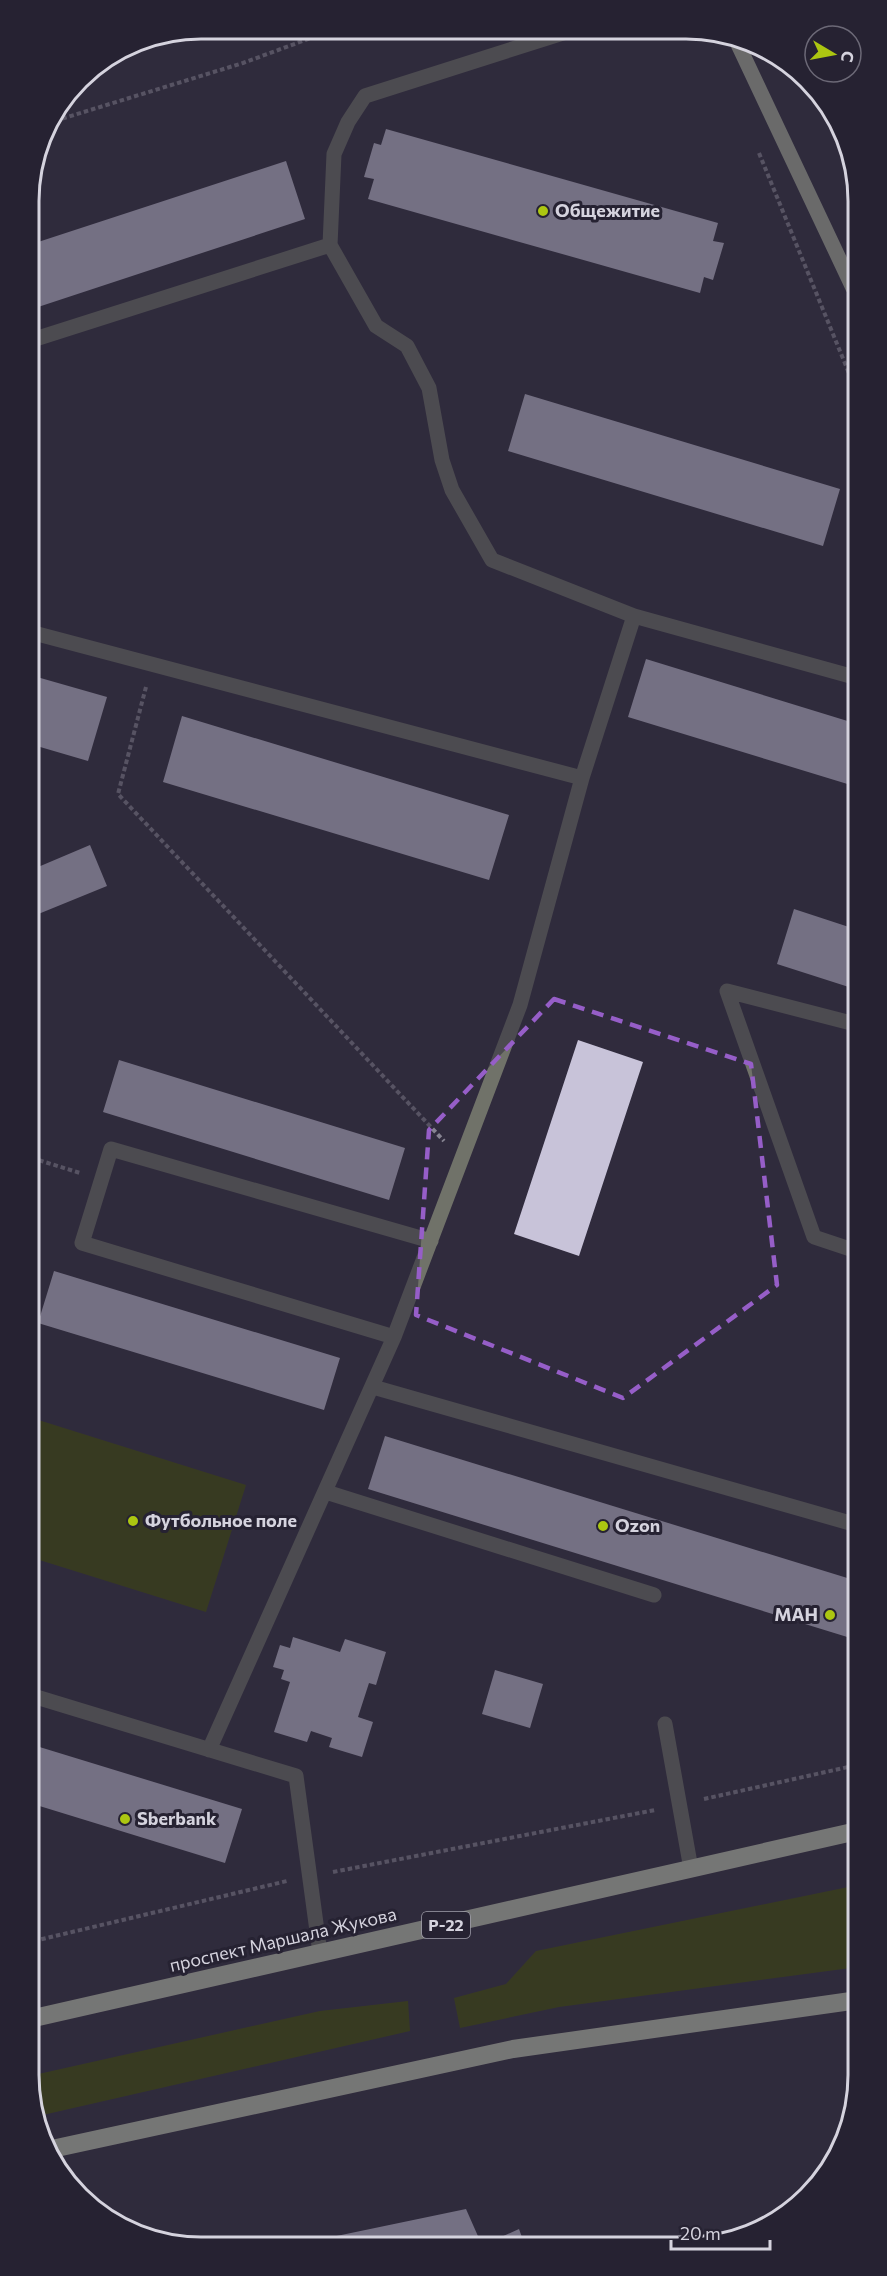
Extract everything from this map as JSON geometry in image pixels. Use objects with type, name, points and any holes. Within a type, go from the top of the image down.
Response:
[{"type":"highway","name":"проспект Маршала Жукова","points":[[39,2017],[848,1833]]},
{"type":"highway","points":[[56,2147],[513,2049],[848,2001]]},
{"type":"main road","points":[[740,49],[848,277]]},
{"type":"lane","points":[[544,39],[364,96],[348,122],[334,154],[330,245],[376,326],[407,346],[429,388],[442,460],[452,490],[492,560],[634,616],[848,675]]},
{"type":"lane","points":[[39,338],[330,245]]},
{"type":"lane","points":[[209,1749],[394,1337],[520,1005],[582,778],[634,616]]},
{"type":"lane","points":[[39,634],[582,778]]},
{"type":"lane","points":[[848,1022],[727,991],[813,1237],[848,1248]]},
{"type":"lane","points":[[394,1337],[82,1243],[111,1149],[431,1241]]},
{"type":"lane","points":[[373,1387],[848,1523]]},
{"type":"lane","points":[[326,1492],[654,1594]]},
{"type":"lane","points":[[39,1698],[296,1776],[320,1953]]},
{"type":"lane","points":[[665,1724],[692,1869]]},
{"type":"path","points":[[62,119],[243,63],[308,39]]},
{"type":"path","points":[[754,141],[848,371]]},
{"type":"path","points":[[152,665],[118,794],[461,1160]]},
{"type":"path","points":[[39,1160],[102,1179]]},
{"type":"path","points":[[39,1940],[310,1876],[680,1805],[848,1767]]},
{"type":"highlighted area","points":[[554,999],[751,1064],[777,1285],[623,1398],[416,1315],[429,1130]]},
{"type":"green space","name":"Футбольное поле","points":[[39,1420],[246,1485],[206,1612],[39,1560]]},
{"type":"green space","points":[[848,1887],[848,1968],[559,2007],[460,2028],[454,1998],[506,1984],[536,1951]]},
{"type":"green space","points":[[408,2001],[410,2031],[44,2115],[40,2096],[39,2074],[320,2011]]},
{"type":"building","name":"Общежитие","points":[[386,129],[718,223],[713,241],[724,243],[713,280],[704,277],[700,293],[368,199],[374,179],[364,177],[374,143],[381,145]]},
{"type":"building","points":[[286,161],[305,219],[39,307],[39,242]]},
{"type":"building","points":[[525,394],[840,489],[823,546],[508,451]]},
{"type":"building","points":[[646,659],[848,721],[848,784],[628,717]]},
{"type":"building","points":[[39,678],[107,697],[88,761],[39,747]]},
{"type":"building","points":[[182,716],[509,815],[489,880],[163,782]]},
{"type":"building","points":[[90,845],[107,886],[39,914],[39,867]]},
{"type":"building","points":[[794,909],[848,927],[848,987],[777,964]]},
{"type":"building","points":[[578,1040],[643,1062],[579,1256],[514,1234]]},
{"type":"building","points":[[119,1060],[405,1148],[389,1200],[103,1112]]},
{"type":"building","points":[[54,1271],[340,1358],[324,1410],[39,1323]]},
{"type":"building","points":[[385,1436],[848,1578],[848,1637],[368,1489]]},
{"type":"building","points":[[293,1637],[340,1652],[345,1639],[386,1652],[376,1685],[369,1683],[358,1717],[373,1722],[362,1757],[329,1747],[332,1738],[311,1731],[307,1742],[274,1732],[290,1682],[281,1679],[284,1670],[273,1667],[280,1645],[290,1648]]},
{"type":"building","points":[[495,1670],[543,1684],[530,1728],[482,1714]]},
{"type":"building","points":[[39,1747],[242,1809],[225,1863],[39,1806]]},
{"type":"building","points":[[466,2209],[478,2237],[332,2237]]},
{"type":"building","points":[[519,2229],[522,2237],[501,2237]]},
{"type":"place","name":"Общежитие","points":[[543,211]]},
{"type":"place","name":"Футбольное поле","points":[[133,1521]]},
{"type":"place","name":"Ozon","points":[[603,1526]]},
{"type":"place","name":"МАН","points":[[830,1615]]},
{"type":"place","name":"Sberbank","points":[[125,1819]]}]
